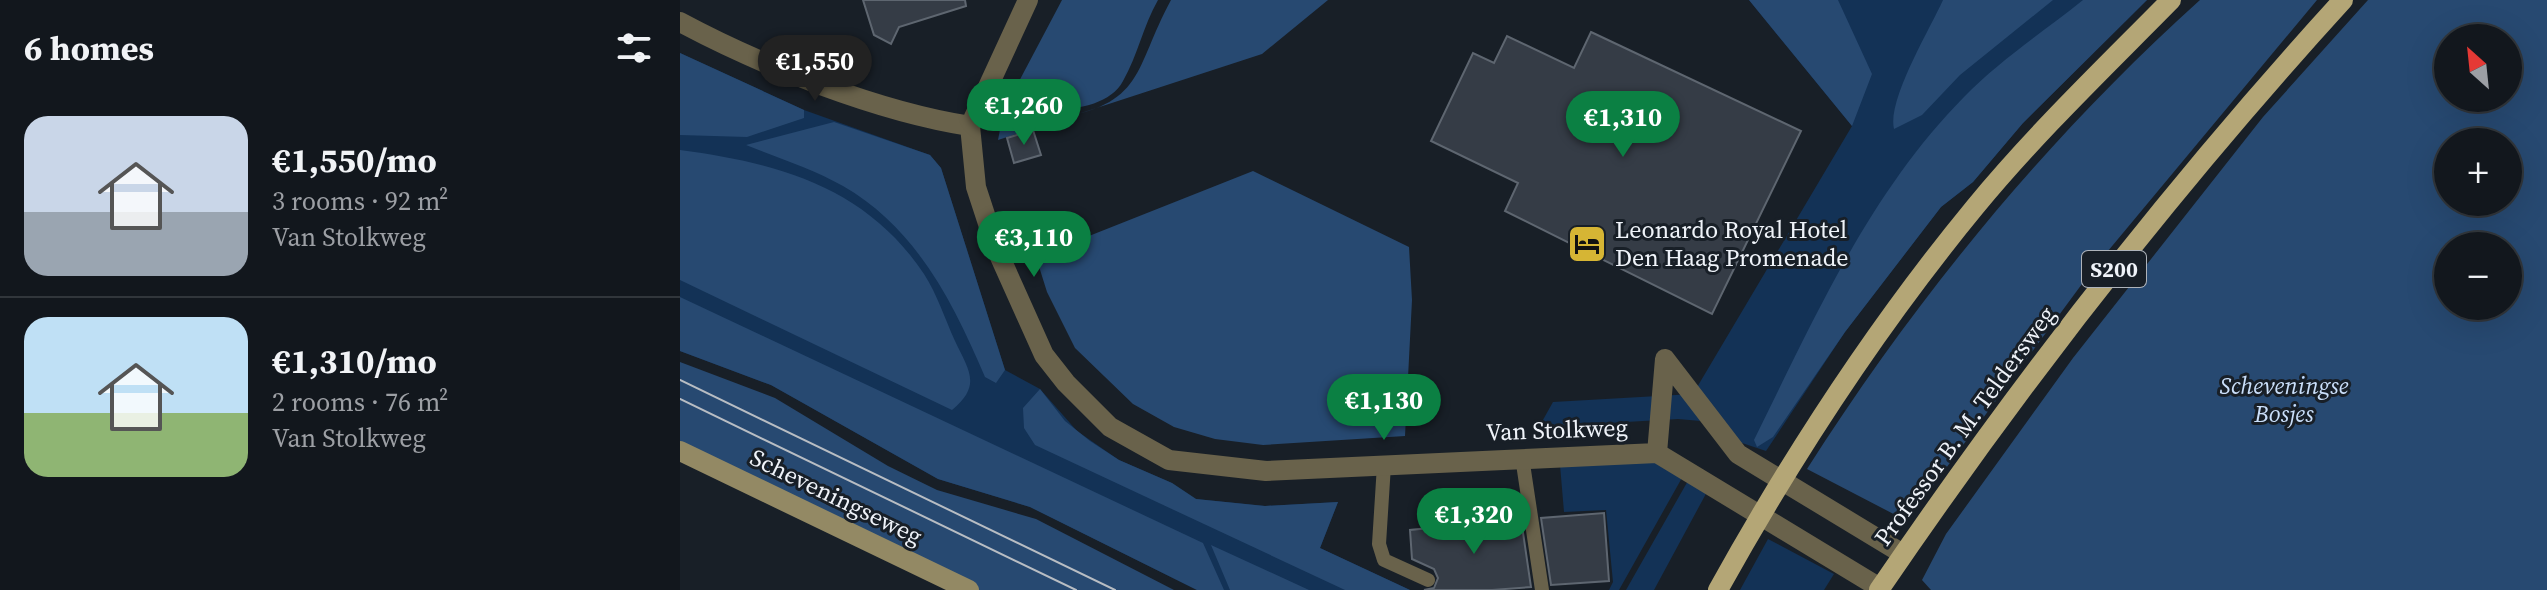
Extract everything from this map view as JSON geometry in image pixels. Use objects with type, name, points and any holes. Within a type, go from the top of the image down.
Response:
[{"type":"main road","points":[[1718,590],[1803,443],[1886,323],[2020,155],[2171,0]]},
{"type":"main road","name":"Professor B. M. Teldersweg","points":[[1879,589],[2052,347],[2142,232],[2343,0]]},
{"type":"street","points":[[680,22],[723,45],[917,118],[970,126],[1028,0]]},
{"type":"street","name":"Van Stolkweg","points":[[970,126],[976,187],[996,248],[1044,355],[1066,383],[1110,427],[1169,460],[1266,471],[1657,453],[1879,589]]},
{"type":"street","name":"Van Stolkweg","points":[[1657,453],[1665,359],[1738,454],[1903,554]]},
{"type":"street","name":"Scheveningseweg","points":[[680,451],[969,590]]},
{"type":"lane","points":[[1522,457],[1542,590]]},
{"type":"lane","points":[[1384,465],[1379,544],[1384,560],[1428,580]]},
{"type":"shaded area","points":[[1749,0],[2147,0],[2023,123],[1973,182],[1941,207],[1845,332],[1766,451],[1730,439],[1712,422],[1678,419],[1539,427],[1553,402],[1693,394],[1852,126]]},
{"type":"shaded area","points":[[680,53],[804,110],[930,155],[941,168],[1005,370],[1040,389],[1077,431],[1119,460],[1172,483],[1196,499],[1265,506],[1338,502],[1320,548],[1410,590],[1197,590],[1030,507],[938,479],[771,385],[680,351]]},
{"type":"shaded area","points":[[1655,462],[1683,476],[1619,590],[1609,590],[1613,582],[1606,510],[1564,512],[1560,465]]},
{"type":"shaded area","points":[[1689,479],[1708,490],[1654,590],[1626,590]]},
{"type":"shaded area","points":[[1768,539],[1834,574],[1824,590],[1740,590]]},
{"type":"green space","points":[[1062,0],[1158,0],[1128,71],[1114,92],[1087,106],[1070,109],[1036,109],[1007,104]]},
{"type":"green space","points":[[1171,0],[1328,0],[1262,54],[1088,111],[1121,94],[1132,80]]},
{"type":"green space","points":[[1749,0],[1838,0],[1872,74],[1852,126]]},
{"type":"green space","points":[[1943,0],[2053,0],[1960,75],[1922,115],[1894,129],[1894,116],[1903,83]]},
{"type":"green space","points":[[2083,0],[2147,0],[2023,123],[1973,182],[1941,207],[1845,332],[1773,437],[1757,447],[1754,440],[1821,304],[1871,216],[1899,174],[1964,97],[2006,59]]},
{"type":"green space","points":[[2200,0],[2317,0],[2093,269],[1907,521],[1807,469],[1894,342],[1988,221],[2090,107]]},
{"type":"green space","name":"Scheveningse Bosjes","points":[[2368,0],[2547,0],[2547,590],[1931,590],[1922,580],[1946,534],[2073,358],[2263,117]]},
{"type":"green space","points":[[680,53],[804,110],[804,118],[747,137],[680,135]]},
{"type":"green space","points":[[1080,113],[998,140],[1002,119],[1046,120]]},
{"type":"green space","points":[[834,122],[930,155],[941,168],[1005,370],[996,383],[985,377],[960,321],[929,269],[891,223],[869,203],[843,186],[746,145]]},
{"type":"green space","points":[[680,150],[716,155],[785,172],[847,200],[875,220],[901,244],[933,290],[968,369],[970,385],[961,401],[952,410],[680,280]]},
{"type":"green space","points":[[1253,171],[1409,247],[1412,300],[1405,436],[1263,445],[1215,439],[1174,427],[1133,404],[1075,348],[1047,292],[1036,257]]},
{"type":"green space","points":[[680,297],[1203,543],[1224,590],[1197,590],[1030,507],[938,479],[771,385],[680,351]]},
{"type":"green space","points":[[680,362],[775,398],[888,466],[937,490],[1036,519],[1174,590],[978,590],[680,445]]},
{"type":"green space","points":[[1040,389],[1065,421],[1090,441],[1119,460],[1172,483],[1196,499],[1265,506],[1338,502],[1320,548],[1410,590],[1345,590],[1035,445],[1024,428],[1023,408]]},
{"type":"green space","points":[[1211,545],[1309,590],[1230,590]]},
{"type":"building","points":[[863,0],[965,0],[966,6],[899,27],[891,44],[874,35]]},
{"type":"building","points":[[1591,32],[1801,131],[1712,314],[1505,211],[1518,183],[1431,141],[1473,53],[1494,63],[1507,36],[1574,68]]},
{"type":"building","points":[[1033,130],[1041,155],[1014,163],[1007,138]]},
{"type":"building","points":[[1604,513],[1609,581],[1551,585],[1541,518]]},
{"type":"building","points":[[1521,519],[1531,587],[1424,590],[1434,588],[1438,578],[1434,569],[1412,559],[1410,530]]},
{"type":"tram line","points":[[680,380],[1115,590]]},
{"type":"tram line","points":[[680,399],[1076,590]]},
{"type":"place","name":"Leonardo Royal Hotel Den Haag Promenade","points":[[1587,244]]}]
